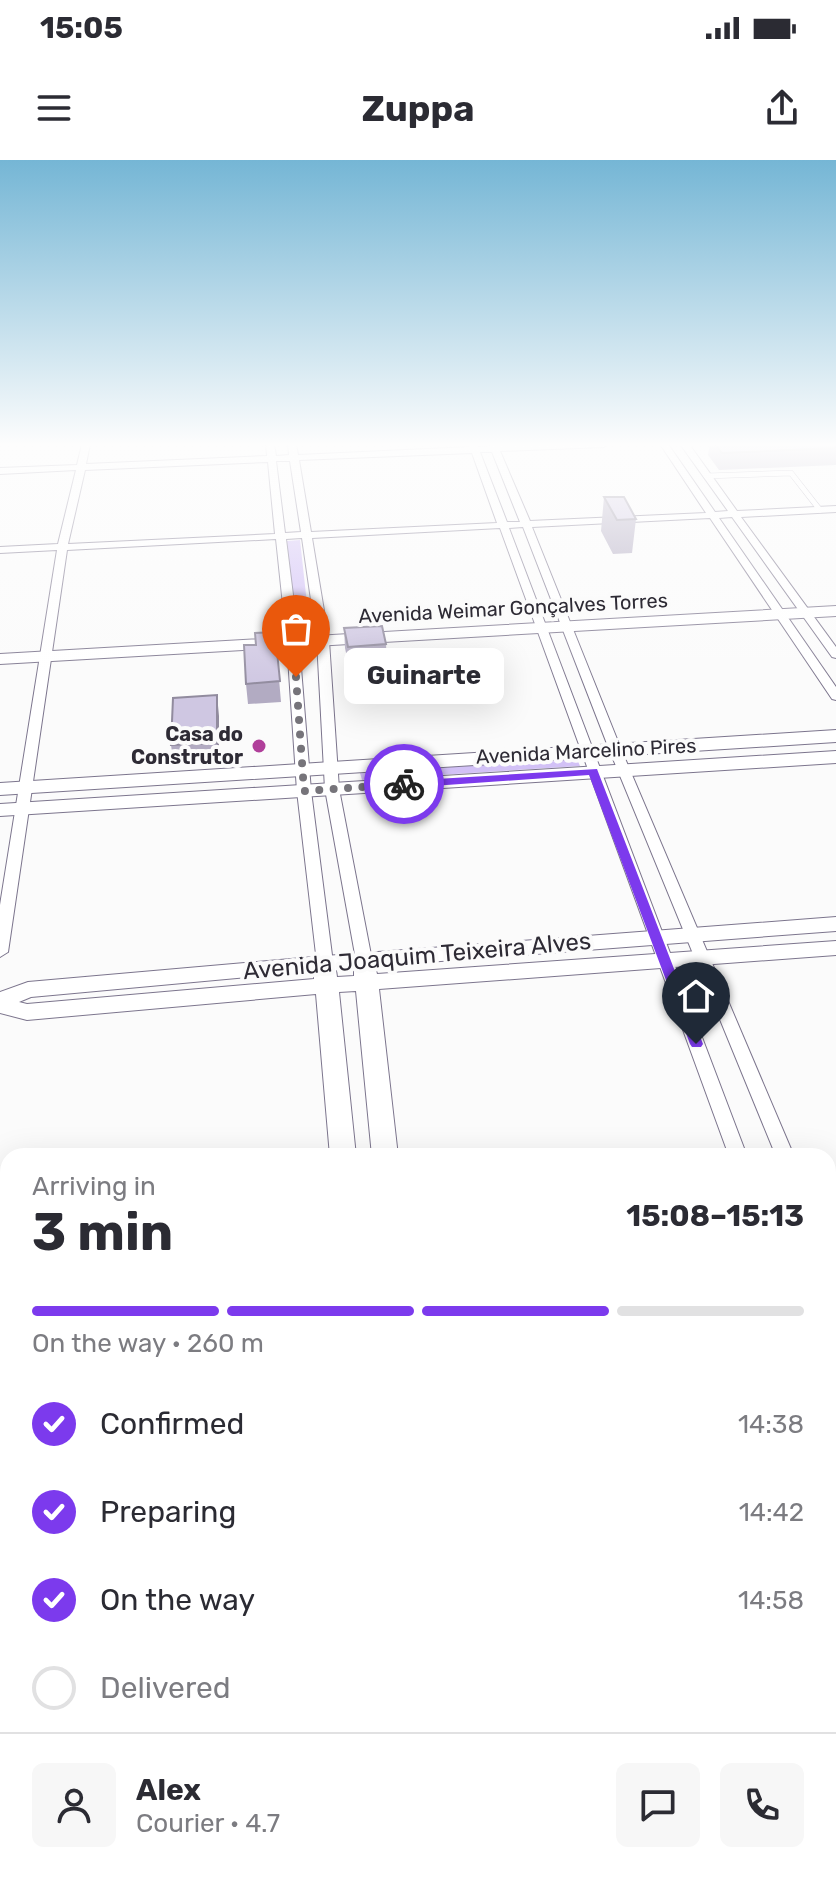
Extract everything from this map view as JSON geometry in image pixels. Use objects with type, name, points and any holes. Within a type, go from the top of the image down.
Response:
[{"type":"main road","name":"Avenida Weimar Gonçalves Torres","points":[[0,647],[47,650],[292,638],[774,610],[836,601]]},
{"type":"main road","name":"Avenida Weimar Gonçalves Torres","points":[[800,608],[836,611]]},
{"type":"main road","name":"Avenida Weimar Gonçalves Torres","points":[[0,659],[47,650]]},
{"type":"main road","name":"Avenida Marcelino Pires","points":[[14,802],[304,768],[836,736]]},
{"type":"main road","name":"Avenida Marcelino Pires","points":[[0,789],[14,802],[304,791],[836,757]]},
{"type":"main road","name":"Avenida Joaquim Teixeira Alves","points":[[0,1002],[27,1012],[655,936],[836,924]]},
{"type":"main road","name":"Avenida Joaquim Teixeira Alves","points":[[366,971],[665,960],[836,948]]},
{"type":"main road","points":[[366,971],[384,1148]]},
{"type":"main road","points":[[326,975],[342,1148]]},
{"type":"street","points":[[0,952],[14,802],[47,650],[67,525]]},
{"type":"street","points":[[279,525],[292,638],[304,791],[326,975]]},
{"type":"street","points":[[304,525],[322,636],[332,789],[366,971]]},
{"type":"street","points":[[0,550],[515,525]]},
{"type":"street","points":[[525,525],[782,1148]]},
{"type":"street","points":[[718,525],[836,696]]},
{"type":"street","points":[[740,525],[836,655]]},
{"type":"street","points":[[501,526],[541,623],[584,750],[735,1148]]},
{"type":"shaded area","points":[[300,540],[309,622],[295,622],[287,541]]},
{"type":"shaded area","points":[[577,759],[580,766],[362,780],[360,773]]},
{"type":"building","points":[[382,626],[386,644],[348,647],[344,628]]},
{"type":"building","points":[[275,632],[280,681],[246,684],[244,645],[256,645],[255,633]]},
{"type":"building","points":[[217,695],[217,743],[171,745],[173,698]]},
{"type":"way so far","points":[[296,677],[304,791],[404,784]]},
{"type":"place","name":"Guinarte","points":[[296,677]]},
{"type":"place","name":"Casa do Construtor","points":[[259,746]]},
{"type":"route","points":[[404,784],[593,771],[696,1044]]}]
